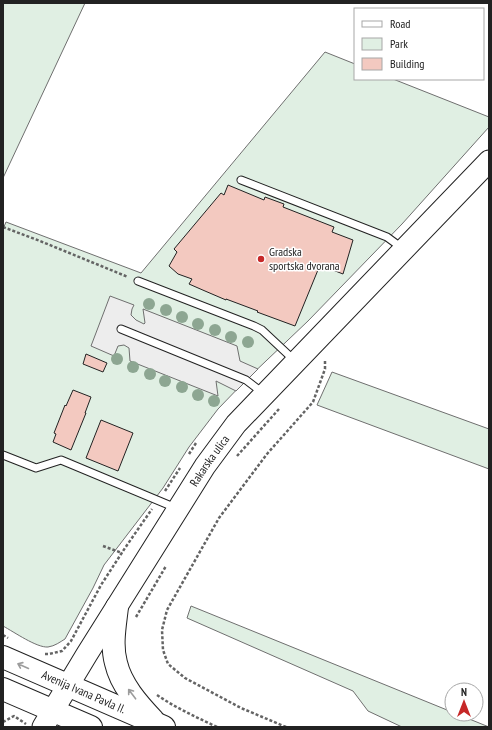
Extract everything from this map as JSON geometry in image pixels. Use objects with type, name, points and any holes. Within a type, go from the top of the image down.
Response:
[{"type":"main road","name":"Rakarska ulica","points":[[41,720],[68,686],[178,508],[205,466],[236,424],[489,160]]},
{"type":"main road","points":[[116,607],[114,644],[115,661],[119,673],[141,707],[160,726]]},
{"type":"main road","name":"Avenija Ivana Pavla II.","points":[[3,657],[160,726]]},
{"type":"main road","points":[[3,689],[41,720],[92,727]]},
{"type":"lane","points":[[241,180],[387,237],[404,250]]},
{"type":"lane","points":[[138,281],[262,330],[296,362]]},
{"type":"lane","points":[[121,329],[246,380],[265,394]]},
{"type":"lane","points":[[3,455],[36,468],[61,460],[178,508]]},
{"type":"path","points":[[3,227],[138,281]]},
{"type":"path","points":[[286,727],[241,708],[185,678],[168,664],[162,650],[162,630],[167,610],[219,518],[267,454],[313,402],[325,368],[324,332]]},
{"type":"path","points":[[234,460],[283,404]]},
{"type":"path","points":[[102,546],[122,553]]},
{"type":"path","points":[[135,619],[169,562]]},
{"type":"path","points":[[155,693],[192,715],[217,727]]},
{"type":"path","points":[[3,722],[14,716],[41,720]]},
{"type":"green space","points":[[3,3],[85,3],[3,178]]},
{"type":"green space","points":[[325,52],[354,64],[354,80],[396,80],[489,117],[489,127],[402,224],[308,321],[218,409],[189,447],[163,488],[104,565],[65,639],[55,645],[43,647],[19,636],[3,626],[3,229],[6,222],[141,273]]},
{"type":"green space","points":[[332,372],[489,429],[489,469],[317,405]]},
{"type":"green space","points":[[191,606],[444,709],[444,722],[477,722],[489,727],[402,727],[368,711],[353,691],[187,618]]},
{"type":"shaded area","points":[[110,296],[134,305],[131,315],[136,320],[144,324],[143,309],[237,346],[240,361],[258,369],[236,391],[216,381],[218,396],[130,361],[129,348],[124,345],[118,346],[114,356],[91,346]]},
{"type":"building","name":"Gradska sportska dvorana","points":[[228,185],[264,200],[265,197],[284,204],[283,207],[334,227],[332,232],[353,240],[343,274],[320,265],[295,326],[226,300],[189,284],[192,279],[178,274],[169,266],[177,252],[174,249],[221,193],[224,195]]},
{"type":"building","points":[[86,354],[107,363],[103,372],[83,364]]},
{"type":"building","points":[[73,390],[91,397],[71,450],[53,442],[56,434],[54,433],[65,405],[66,406]]},
{"type":"building","points":[[101,420],[133,433],[118,471],[86,458]]},
{"type":"place","name":"Gradska sportska dvorana","points":[[261,259]]}]
